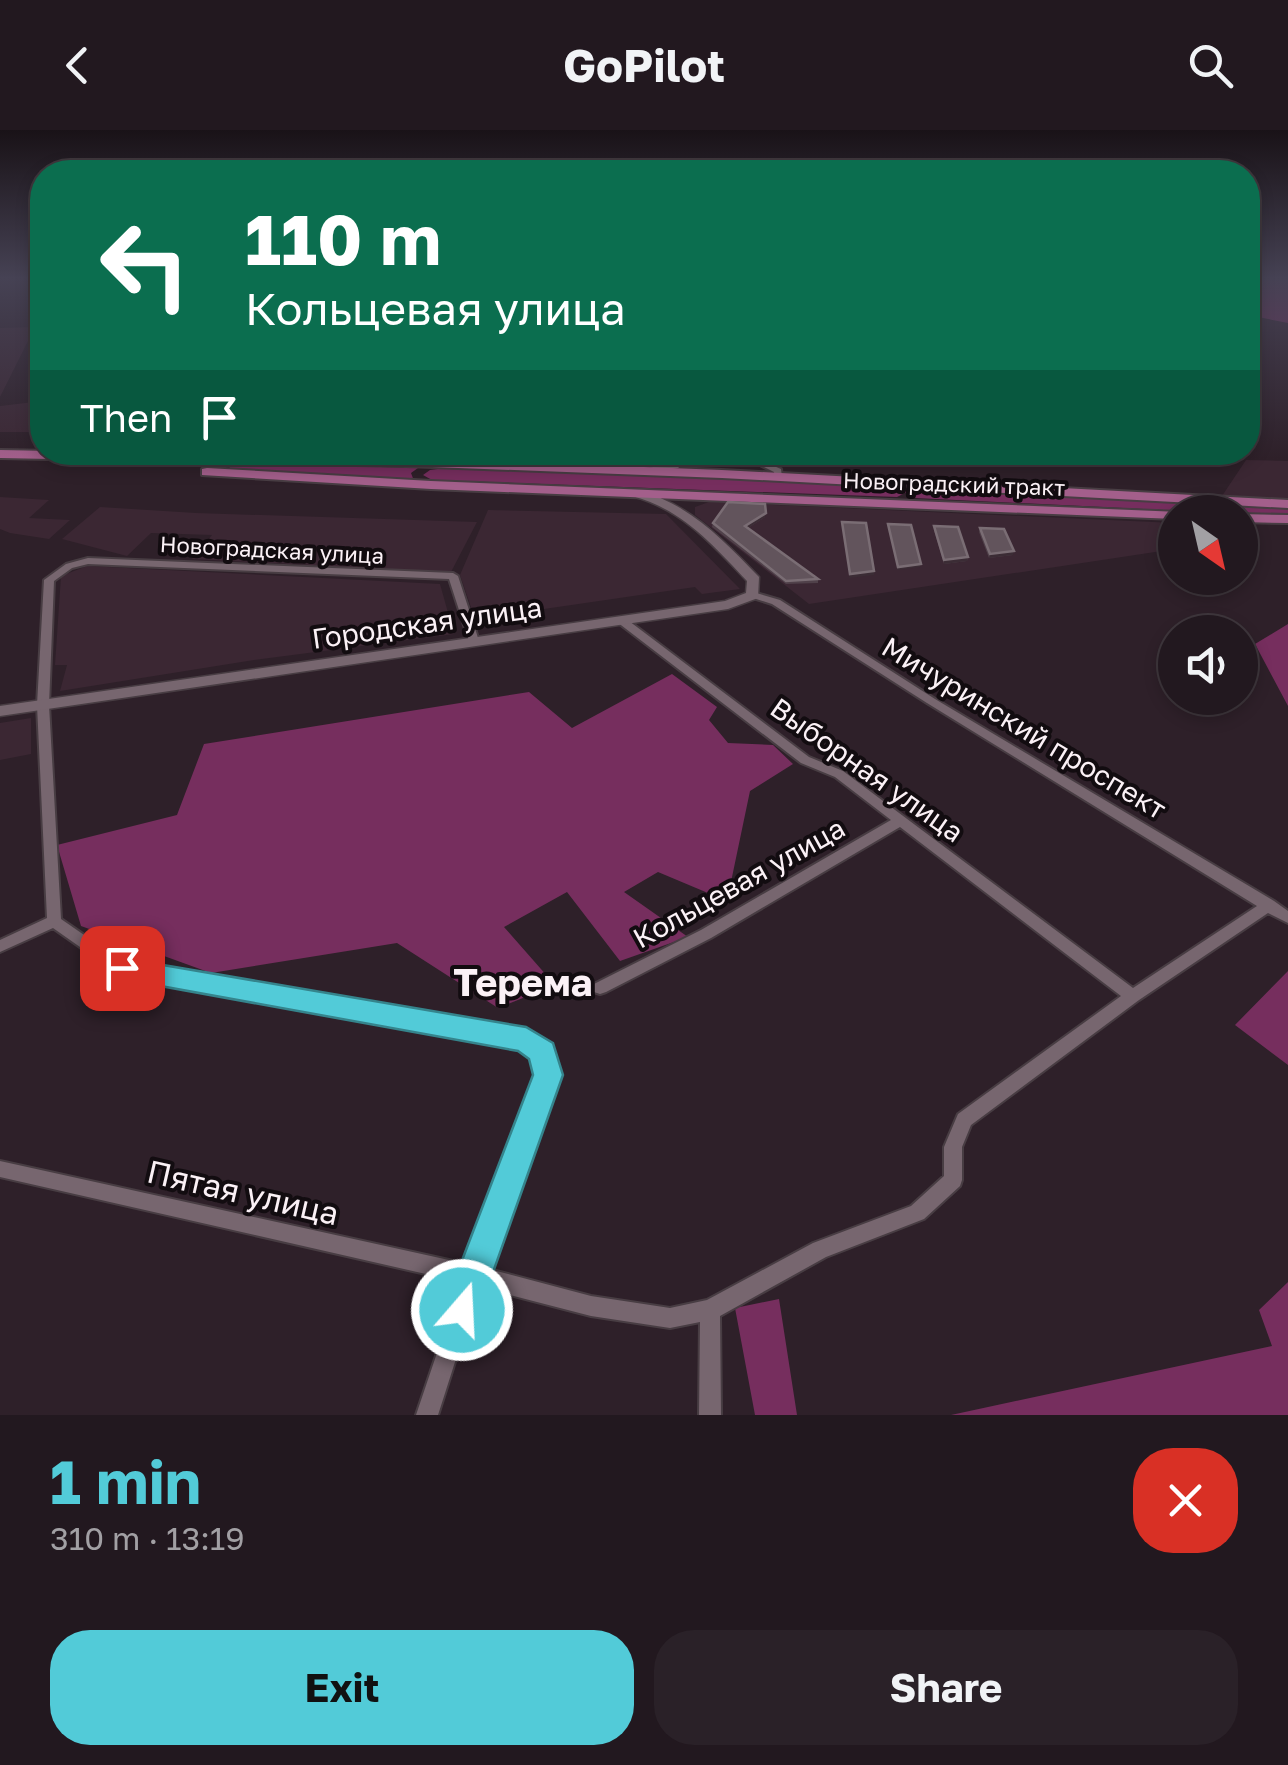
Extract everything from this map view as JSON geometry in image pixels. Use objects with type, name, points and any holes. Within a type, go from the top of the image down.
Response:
[{"type":"main road","points":[[0,457],[30,457]]},
{"type":"main road","name":"Новоградский тракт","points":[[0,457],[30,459]]},
{"type":"main road","name":"Новоградский тракт","points":[[123,465],[430,485],[1158,515]]},
{"type":"main road","points":[[430,485],[421,481],[417,473],[445,465]]},
{"type":"main road","points":[[476,465],[892,481],[1288,504]]},
{"type":"main road","points":[[892,481],[912,495],[894,504]]},
{"type":"main road","points":[[1258,518],[1288,519]]},
{"type":"street","points":[[636,471],[675,465]]},
{"type":"street","points":[[697,465],[722,474]]},
{"type":"street","points":[[769,465],[778,471],[778,477]]},
{"type":"street","points":[[636,494],[667,502],[688,517],[754,580],[754,595]]},
{"type":"street","points":[[688,517],[684,510],[692,502],[717,497]]},
{"type":"street","name":"Новоградская улица","points":[[43,704],[48,580],[69,566],[88,561],[454,576],[474,641]]},
{"type":"street","name":"Городская улица","points":[[0,712],[728,605],[754,595]]},
{"type":"street","name":"Мичуринский проспект","points":[[754,595],[776,602],[1288,918]]},
{"type":"street","name":"Выборная улица","points":[[621,620],[805,760],[838,774],[1133,996]]},
{"type":"street","points":[[43,704],[54,921]]},
{"type":"street","name":"Кольцевая улица","points":[[600,988],[706,934],[900,820]]},
{"type":"street","points":[[710,1415],[710,1310],[820,1250],[917,1214],[953,1180],[953,1147],[964,1120],[1133,996],[1269,905]]},
{"type":"street","points":[[0,946],[54,921]]},
{"type":"street","points":[[54,921],[122,968],[526,1040],[542,1052],[548,1075],[473,1275],[428,1415]]},
{"type":"street","name":"Пятая улица","points":[[0,1169],[611,1309],[670,1318],[710,1310]]},
{"type":"shaded area","points":[[0,339],[29,339],[0,397]]},
{"type":"shaded area","points":[[30,402],[30,432],[0,432],[0,406]]},
{"type":"shaded area","points":[[1260,460],[1288,461],[1288,499],[1223,495],[1243,465],[1260,465]]},
{"type":"shaded area","points":[[232,465],[418,468],[411,473],[414,481],[228,469]]},
{"type":"shaded area","points":[[445,468],[895,486],[907,492],[897,497],[432,480],[423,475]]},
{"type":"shaded area","points":[[913,485],[1158,499],[1158,510],[915,498],[919,490]]},
{"type":"shaded area","points":[[0,497],[49,500],[29,518],[70,520],[49,539],[10,533],[0,529]]},
{"type":"shaded area","points":[[709,502],[1158,522],[1158,552],[809,604],[695,515],[695,507]]},
{"type":"shaded area","points":[[1258,505],[1288,507],[1288,516],[1258,515]]},
{"type":"shaded area","points":[[100,507],[477,522],[451,572],[192,559],[212,535],[151,533],[127,556],[62,539]]},
{"type":"shaded area","points":[[488,510],[666,514],[740,589],[702,594],[695,587],[475,619],[460,575]]},
{"type":"shaded area","points":[[87,566],[440,584],[454,634],[60,691],[67,665],[55,665],[61,576]]},
{"type":"shaded area","points":[[1288,624],[1288,706],[1258,650],[1258,642]]},
{"type":"shaded area","points":[[672,674],[717,707],[709,720],[728,743],[773,745],[793,764],[750,791],[727,901],[658,872],[624,892],[688,937],[620,961],[567,892],[504,927],[555,985],[498,1008],[397,943],[211,973],[81,926],[57,845],[177,815],[204,744],[529,692],[572,728]]},
{"type":"shaded area","points":[[31,718],[31,754],[0,760],[0,723]]},
{"type":"shaded area","points":[[1288,971],[1288,1065],[1235,1025]]},
{"type":"shaded area","points":[[1288,1282],[1288,1415],[951,1415],[1272,1346],[1259,1310]]},
{"type":"shaded area","points":[[779,1299],[797,1415],[755,1415],[735,1308]]},
{"type":"building","points":[[728,502],[765,504],[766,513],[745,526],[818,579],[786,581],[713,523]]},
{"type":"building","points":[[842,522],[866,523],[874,571],[850,574]]},
{"type":"building","points":[[888,524],[911,525],[921,564],[898,567]]},
{"type":"building","points":[[934,526],[958,527],[968,557],[944,560]]},
{"type":"building","points":[[980,528],[1004,529],[1014,551],[990,554]]},
{"type":"district","name":"Терема","points":[[523,983]]},
{"type":"route","points":[[122,968],[526,1040],[542,1052],[548,1075],[462,1310]]}]
